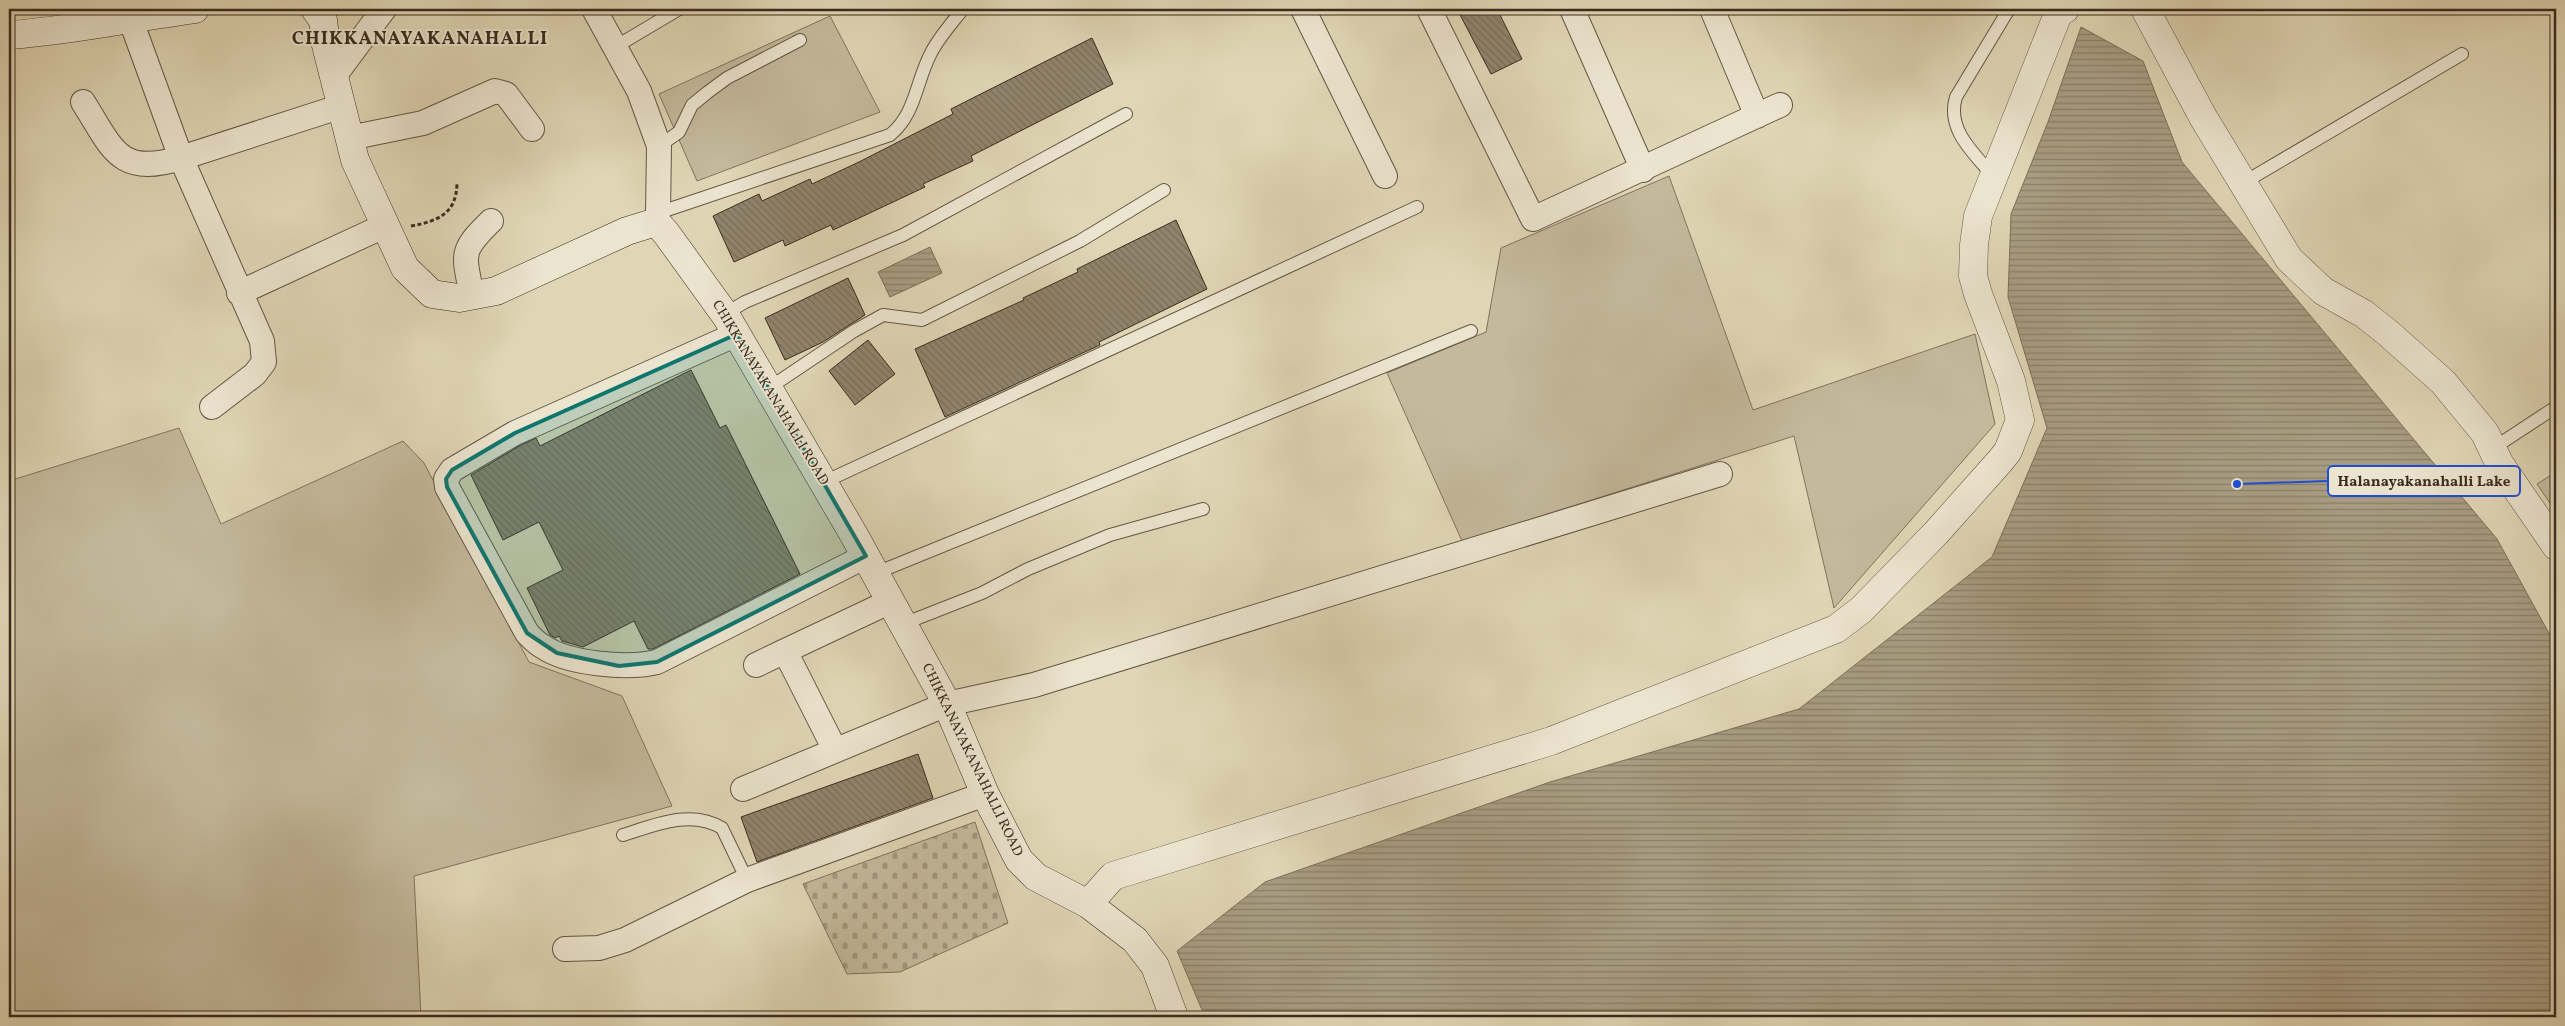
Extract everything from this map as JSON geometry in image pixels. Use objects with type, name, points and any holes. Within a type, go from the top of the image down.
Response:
[{"type":"street","points":[[9,35],[44,33],[195,9]]},
{"type":"street","points":[[315,9],[323,20],[326,45],[355,160],[385,229],[405,268],[432,294],[459,298],[496,291],[657,218],[659,146],[638,91],[594,9]]},
{"type":"street","points":[[334,75],[384,9]]},
{"type":"street","points":[[1303,9],[1385,176]]},
{"type":"street","points":[[1429,9],[1533,219],[1643,170],[1780,105]]},
{"type":"street","points":[[1572,9],[1643,170]]},
{"type":"street","points":[[1712,9],[1757,116]]},
{"type":"street","points":[[1088,904],[1113,876],[1551,741],[1836,629],[1845,623],[1936,533],[1988,476],[2008,451],[2017,430],[2020,420],[2017,401],[1973,276],[1974,245],[1978,216],[2058,14],[2065,9]]},
{"type":"street","points":[[2145,9],[2203,117],[2289,259],[2323,291],[2364,314],[2388,333],[2443,382],[2486,433],[2499,463],[2556,546]]},
{"type":"street","points":[[130,18],[181,158],[262,342],[264,362],[255,374],[212,407]]},
{"type":"street","points":[[349,138],[422,123],[495,91],[506,94],[532,129]]},
{"type":"street","points":[[83,102],[115,153],[124,160],[145,164],[161,164],[342,106]]},
{"type":"street","name":"CHIKKANAYAKANAHALLI ROAD","points":[[657,218],[731,324],[871,564],[947,704],[985,794],[1019,860],[1036,877],[1088,904],[1134,940],[1155,966],[1174,1017]]},
{"type":"street","points":[[472,296],[466,266],[466,249],[471,240],[491,220]]},
{"type":"street","points":[[239,292],[385,229]]},
{"type":"street","points":[[731,324],[515,433],[452,470],[446,479],[447,487],[527,633],[542,647],[557,653],[619,666],[640,666],[657,662],[871,564]]},
{"type":"street","points":[[743,789],[947,704],[1034,685],[1720,474]]},
{"type":"street","points":[[756,665],[785,651],[897,613]]},
{"type":"street","points":[[785,651],[834,750]]},
{"type":"street","points":[[564,949],[599,948],[625,940],[747,880],[985,794]]},
{"type":"lane","points":[[615,47],[679,9]]},
{"type":"lane","points":[[657,218],[890,135],[902,126],[908,115],[931,53],[963,9]]},
{"type":"lane","points":[[1994,177],[1958,131],[1953,115],[1956,97],[2009,9]]},
{"type":"lane","points":[[659,146],[679,132],[692,105],[708,92],[727,78],[800,40]]},
{"type":"lane","points":[[2243,183],[2462,54]]},
{"type":"lane","points":[[731,324],[745,302],[903,235],[1126,114]]},
{"type":"lane","points":[[768,388],[854,330],[883,315],[922,320],[1080,241],[1164,190]]},
{"type":"lane","points":[[824,482],[1417,207]]},
{"type":"lane","points":[[871,564],[1471,331]]},
{"type":"lane","points":[[2492,449],[2556,407]]},
{"type":"lane","points":[[897,613],[982,593],[1028,569],[1110,535],[1203,509]]},
{"type":"lane","points":[[623,835],[676,819],[715,824],[722,828],[747,880]]},
{"type":"path","points":[[385,229],[434,220],[446,214],[456,197],[457,184]]},
{"type":"highlighted area","points":[[737,334],[866,556],[657,662],[619,666],[557,653],[527,633],[447,487],[446,479],[452,470],[515,433]]},
{"type":"green space","points":[[830,16],[880,112],[697,181],[659,94]]},
{"type":"green space","points":[[1669,176],[1753,410],[1975,334],[1995,424],[1834,608],[1794,436],[1462,541],[1387,373],[1486,332],[1501,248]]},
{"type":"green space","points":[[179,428],[221,524],[403,441],[424,463],[529,662],[622,696],[672,806],[414,876],[421,1017],[9,1017],[9,481]]},
{"type":"green space","points":[[2556,472],[2556,512],[2537,484]]},
{"type":"green space","points":[[975,822],[1008,923],[900,972],[847,974],[803,884]]},
{"type":"shaded area","points":[[2081,27],[2143,61],[2182,162],[2497,539],[2556,646],[2556,1017],[1205,1017],[1177,951],[1265,882],[1550,782],[1799,709],[1992,557],[2047,428],[2008,297],[2011,214],[2048,122]]},
{"type":"shaded area","points":[[930,247],[942,273],[890,297],[878,272]]},
{"type":"building","points":[[1457,9],[1497,9],[1522,59],[1491,74]]},
{"type":"building","points":[[1092,38],[1113,84],[971,156],[973,161],[923,184],[925,187],[857,219],[833,230],[831,225],[785,246],[783,240],[734,262],[713,216],[759,194],[762,201],[810,179],[812,184],[859,162],[953,114],[951,109]]},
{"type":"building","points":[[1176,220],[1207,289],[1099,342],[1100,345],[945,417],[915,349],[1024,300],[1023,298],[1078,272],[1077,269]]},
{"type":"building","points":[[848,278],[865,315],[823,342],[785,360],[765,318]]},
{"type":"building","points":[[868,340],[895,374],[855,405],[829,371]]},
{"type":"building","points":[[691,370],[720,428],[726,425],[800,574],[653,649],[648,649],[634,621],[583,647],[562,641],[559,636],[555,638],[550,635],[527,588],[563,570],[539,522],[503,540],[471,475],[521,445],[536,438],[540,446]]},
{"type":"building","points":[[918,754],[933,798],[757,862],[741,817]]},
{"type":"place","name":"Halanayakanahalli Lake","points":[[2237,484]]},
{"type":"district","name":"CHIKKANAYAKANAHALLI","points":[[420,39]]}]
